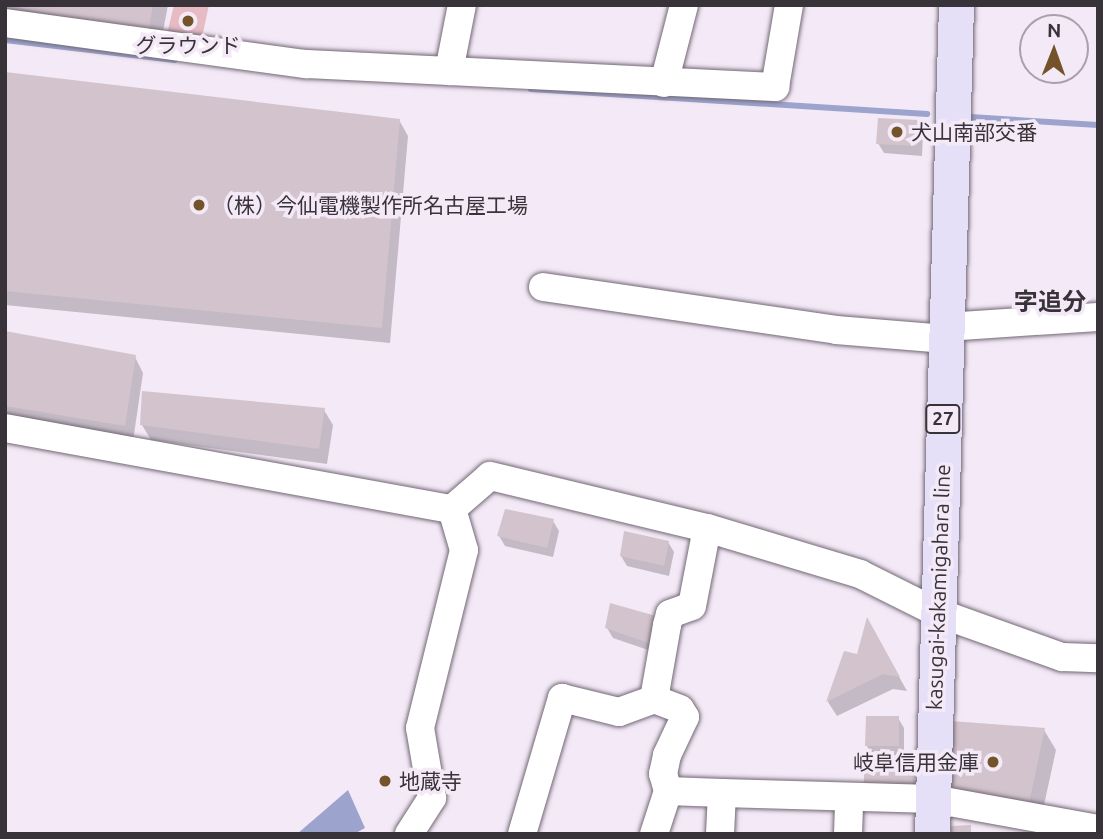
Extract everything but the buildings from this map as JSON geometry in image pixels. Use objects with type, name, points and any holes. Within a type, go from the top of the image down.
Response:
[{"type":"main road","name":"kasugai-kakamigahara line","points":[[932,834],[936,612],[956,5]]},
{"type":"street","points":[[449,71],[462,5]]},
{"type":"street","points":[[664,83],[684,5]]},
{"type":"street","points":[[5,23],[306,64],[775,87],[789,5]]},
{"type":"street","points":[[544,287],[836,330],[946,333],[1098,317]]},
{"type":"street","points":[[5,428],[452,509]]},
{"type":"street","points":[[452,509],[490,476],[707,528],[860,574],[936,612],[1062,657],[1098,658]]},
{"type":"street","points":[[409,834],[432,798],[420,728],[464,550],[452,509]]},
{"type":"street","points":[[661,701],[670,614],[692,606],[707,528]]},
{"type":"street","points":[[523,834],[562,698],[619,712],[661,701],[685,717],[663,774],[668,791],[653,834]]},
{"type":"street","points":[[668,791],[933,799],[1098,829]]},
{"type":"street","points":[[720,834],[722,793]]},
{"type":"street","points":[[848,834],[849,797]]},
{"type":"shaded area","name":"グラウンド","points":[[174,5],[209,5],[201,42],[166,38]]},
{"type":"water","points":[[348,790],[365,828],[354,834],[297,834]]},
{"type":"waterway","points":[[5,40],[175,60]]},
{"type":"waterway","points":[[531,89],[927,114]]},
{"type":"waterway","points":[[970,117],[1098,125]]},
{"type":"place","name":"グラウンド","points":[[188,21]]},
{"type":"place","name":"犬山南部交番","points":[[897,132]]},
{"type":"place","name":"（株）今仙電機製作所名古屋工場","points":[[199,205]]},
{"type":"place","name":"岐阜信用金庫","points":[[993,762]]},
{"type":"place","name":"地蔵寺","points":[[385,781]]},
{"type":"district","name":"字追分","points":[[1050,302]]}]
